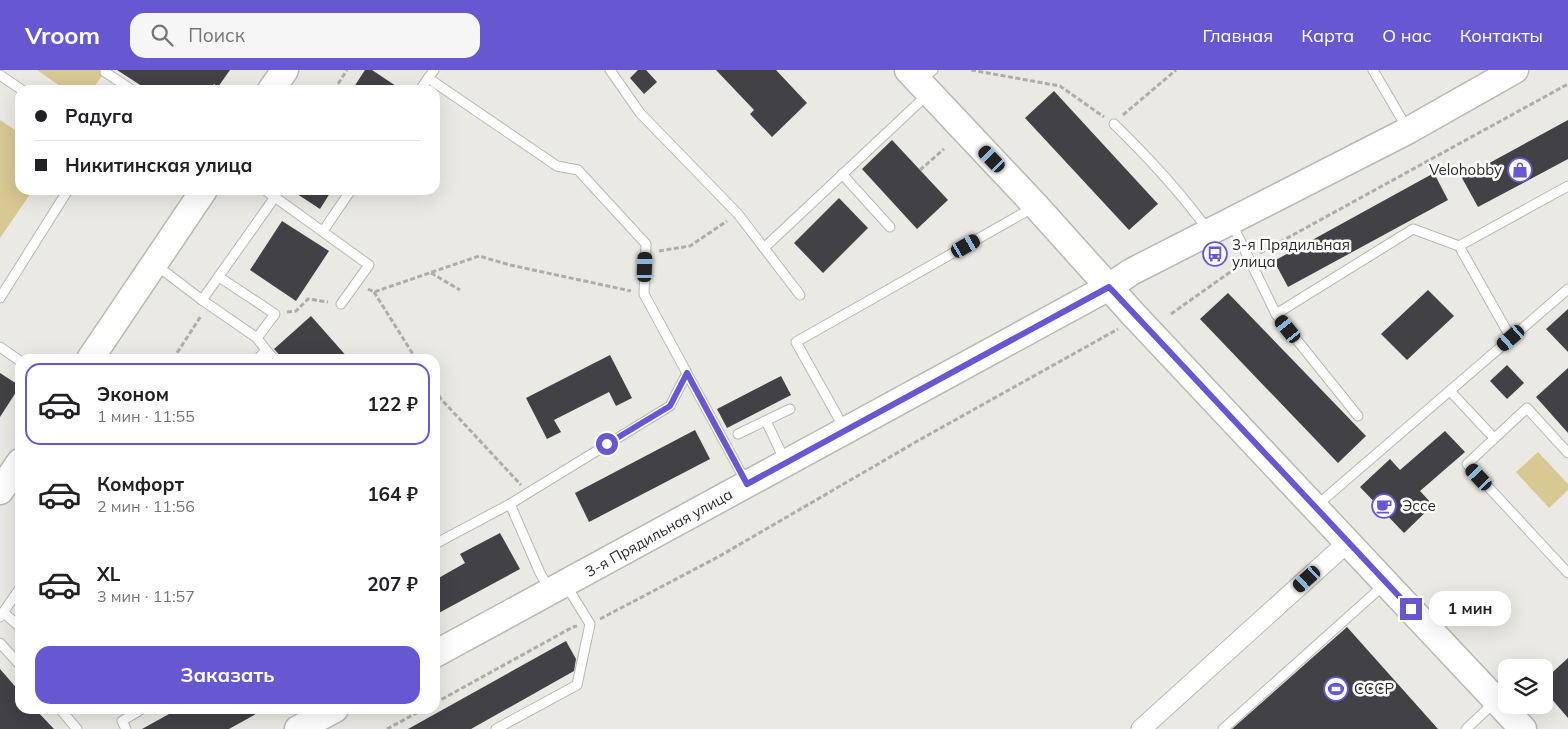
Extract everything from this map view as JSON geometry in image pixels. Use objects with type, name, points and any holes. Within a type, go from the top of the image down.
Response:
[{"type":"street","points":[[274,85],[285,70]]},
{"type":"street","name":"3-я Прядильная улица","points":[[440,651],[1109,287],[1131,272],[1409,130],[1515,70]]},
{"type":"street","points":[[922,79],[1109,287],[1523,729]]},
{"type":"street","points":[[93,354],[201,195]]},
{"type":"street","points":[[0,491],[15,469]]},
{"type":"street","points":[[1141,729],[1348,542]]},
{"type":"street","points":[[298,729],[326,714]]},
{"type":"lane","points":[[423,85],[434,70]]},
{"type":"lane","points":[[610,70],[640,113],[738,214],[800,295]]},
{"type":"lane","points":[[1373,70],[1409,130]]},
{"type":"lane","points":[[105,72],[124,85]]},
{"type":"lane","points":[[0,75],[15,85]]},
{"type":"lane","points":[[428,78],[438,85]]},
{"type":"lane","points":[[764,248],[842,174],[922,79]]},
{"type":"lane","points":[[440,86],[557,166],[578,170],[646,244],[644,294],[747,484]]},
{"type":"lane","points":[[1114,124],[1144,154],[1195,212],[1220,228],[1250,259],[1276,314],[1358,416]]},
{"type":"lane","points":[[842,174],[890,227]]},
{"type":"lane","points":[[1459,246],[1568,186]]},
{"type":"lane","points":[[0,298],[65,195]]},
{"type":"lane","points":[[323,231],[348,195]]},
{"type":"lane","points":[[205,303],[219,277],[275,196],[369,265],[341,304]]},
{"type":"lane","points":[[846,430],[796,342],[1036,206]]},
{"type":"lane","points":[[1276,314],[1413,229],[1459,246],[1511,338]]},
{"type":"lane","points":[[154,264],[205,303],[257,338],[270,354]]},
{"type":"lane","points":[[219,277],[275,314],[257,338]]},
{"type":"lane","points":[[1315,506],[1568,289]]},
{"type":"lane","points":[[0,347],[15,358]]},
{"type":"lane","points":[[262,354],[266,350]]},
{"type":"lane","points":[[440,541],[510,504],[670,406],[687,373]]},
{"type":"lane","points":[[1450,391],[1494,438]]},
{"type":"lane","points":[[1568,453],[1527,408],[1467,464],[1568,573]]},
{"type":"lane","points":[[738,434],[790,409]]},
{"type":"lane","points":[[766,421],[786,463]]},
{"type":"lane","points":[[496,729],[577,685],[590,624],[558,588],[540,572],[510,504]]},
{"type":"lane","points":[[1223,729],[1386,583]]},
{"type":"lane","points":[[15,596],[2,615],[15,624]]},
{"type":"lane","points":[[0,643],[15,660]]},
{"type":"lane","points":[[1466,729],[1497,701]]},
{"type":"lane","points":[[64,714],[77,729]]},
{"type":"lane","points":[[126,729],[122,721],[134,714]]},
{"type":"path","points":[[337,85],[347,70]]},
{"type":"path","points":[[971,70],[1060,86],[1114,124],[1176,70]]},
{"type":"path","points":[[1171,314],[1250,259],[1568,84]]},
{"type":"path","points":[[920,170],[944,149]]},
{"type":"path","points":[[646,253],[690,246],[738,214]]},
{"type":"path","points":[[374,292],[479,256],[510,265],[644,294]]},
{"type":"path","points":[[431,273],[460,290]]},
{"type":"path","points":[[356,283],[374,292],[413,354]]},
{"type":"path","points":[[275,314],[296,311],[308,299],[341,304]]},
{"type":"path","points":[[176,354],[205,303]]},
{"type":"path","points":[[440,700],[574,627],[590,624],[718,557],[921,439],[1118,328]]},
{"type":"path","points":[[440,397],[528,492]]},
{"type":"path","points":[[387,729],[415,714]]},
{"type":"shaded area","points":[[37,70],[106,70],[96,85],[59,85]]},
{"type":"shaded area","points":[[0,120],[15,130],[15,195],[30,195],[0,238]]},
{"type":"shaded area","points":[[1538,452],[1568,484],[1568,490],[1549,508],[1516,472]]},
{"type":"building","points":[[117,70],[230,70],[219,85],[140,85]]},
{"type":"building","points":[[365,70],[372,70],[394,85],[355,85]]},
{"type":"building","points":[[638,70],[646,70],[657,82],[644,94],[630,78]]},
{"type":"building","points":[[716,70],[776,70],[807,103],[772,137],[750,114],[754,110]]},
{"type":"building","points":[[1054,91],[1158,204],[1129,230],[1025,118]]},
{"type":"building","points":[[1568,120],[1568,159],[1478,207],[1462,178]]},
{"type":"building","points":[[892,140],[948,200],[917,229],[862,169]]},
{"type":"building","points":[[1434,173],[1448,200],[1288,287],[1274,261]]},
{"type":"building","points":[[299,195],[329,195],[320,209]]},
{"type":"building","points":[[839,198],[868,228],[823,273],[794,243]]},
{"type":"building","points":[[282,221],[329,251],[296,301],[250,270]]},
{"type":"building","points":[[1428,290],[1454,316],[1407,360],[1381,334]]},
{"type":"building","points":[[1228,293],[1366,436],[1338,463],[1200,319]]},
{"type":"building","points":[[1568,309],[1568,352],[1546,329]]},
{"type":"building","points":[[311,316],[345,354],[278,354],[274,349]]},
{"type":"building","points":[[610,355],[632,398],[616,406],[609,392],[554,420],[561,432],[547,439],[526,398]]},
{"type":"building","points":[[1507,365],[1524,383],[1507,399],[1490,381]]},
{"type":"building","points":[[1568,368],[1568,433],[1536,397]]},
{"type":"building","points":[[0,373],[15,383],[15,394],[0,417]]},
{"type":"building","points":[[781,376],[791,395],[727,428],[717,409]]},
{"type":"building","points":[[695,430],[710,459],[589,522],[575,493]]},
{"type":"building","points":[[1445,431],[1465,452],[1420,491],[1433,505],[1404,533],[1360,487],[1390,459],[1400,470]]},
{"type":"building","points":[[500,533],[520,569],[440,612],[440,577],[465,563],[460,554]]},
{"type":"building","points":[[1347,627],[1438,729],[1232,729]]},
{"type":"building","points":[[566,641],[576,659],[574,671],[471,729],[408,729],[435,714],[440,714],[440,711]]},
{"type":"building","points":[[1568,658],[1568,718],[1553,700],[1553,672]]},
{"type":"building","points":[[0,669],[15,686],[15,714],[40,714],[54,729],[0,729]]},
{"type":"building","points":[[169,714],[256,714],[229,729],[142,729]]},
{"type":"place","name":"Velohobby","points":[[1520,170]]},
{"type":"place","name":"3-я Прядильная улица","points":[[1215,254]]},
{"type":"place","name":"Эссе","points":[[1384,506]]},
{"type":"place","name":"СССР","points":[[1336,689]]},
{"type":"route","points":[[607,444],[670,406],[687,373],[747,484],[1109,287],[1411,609]]}]
